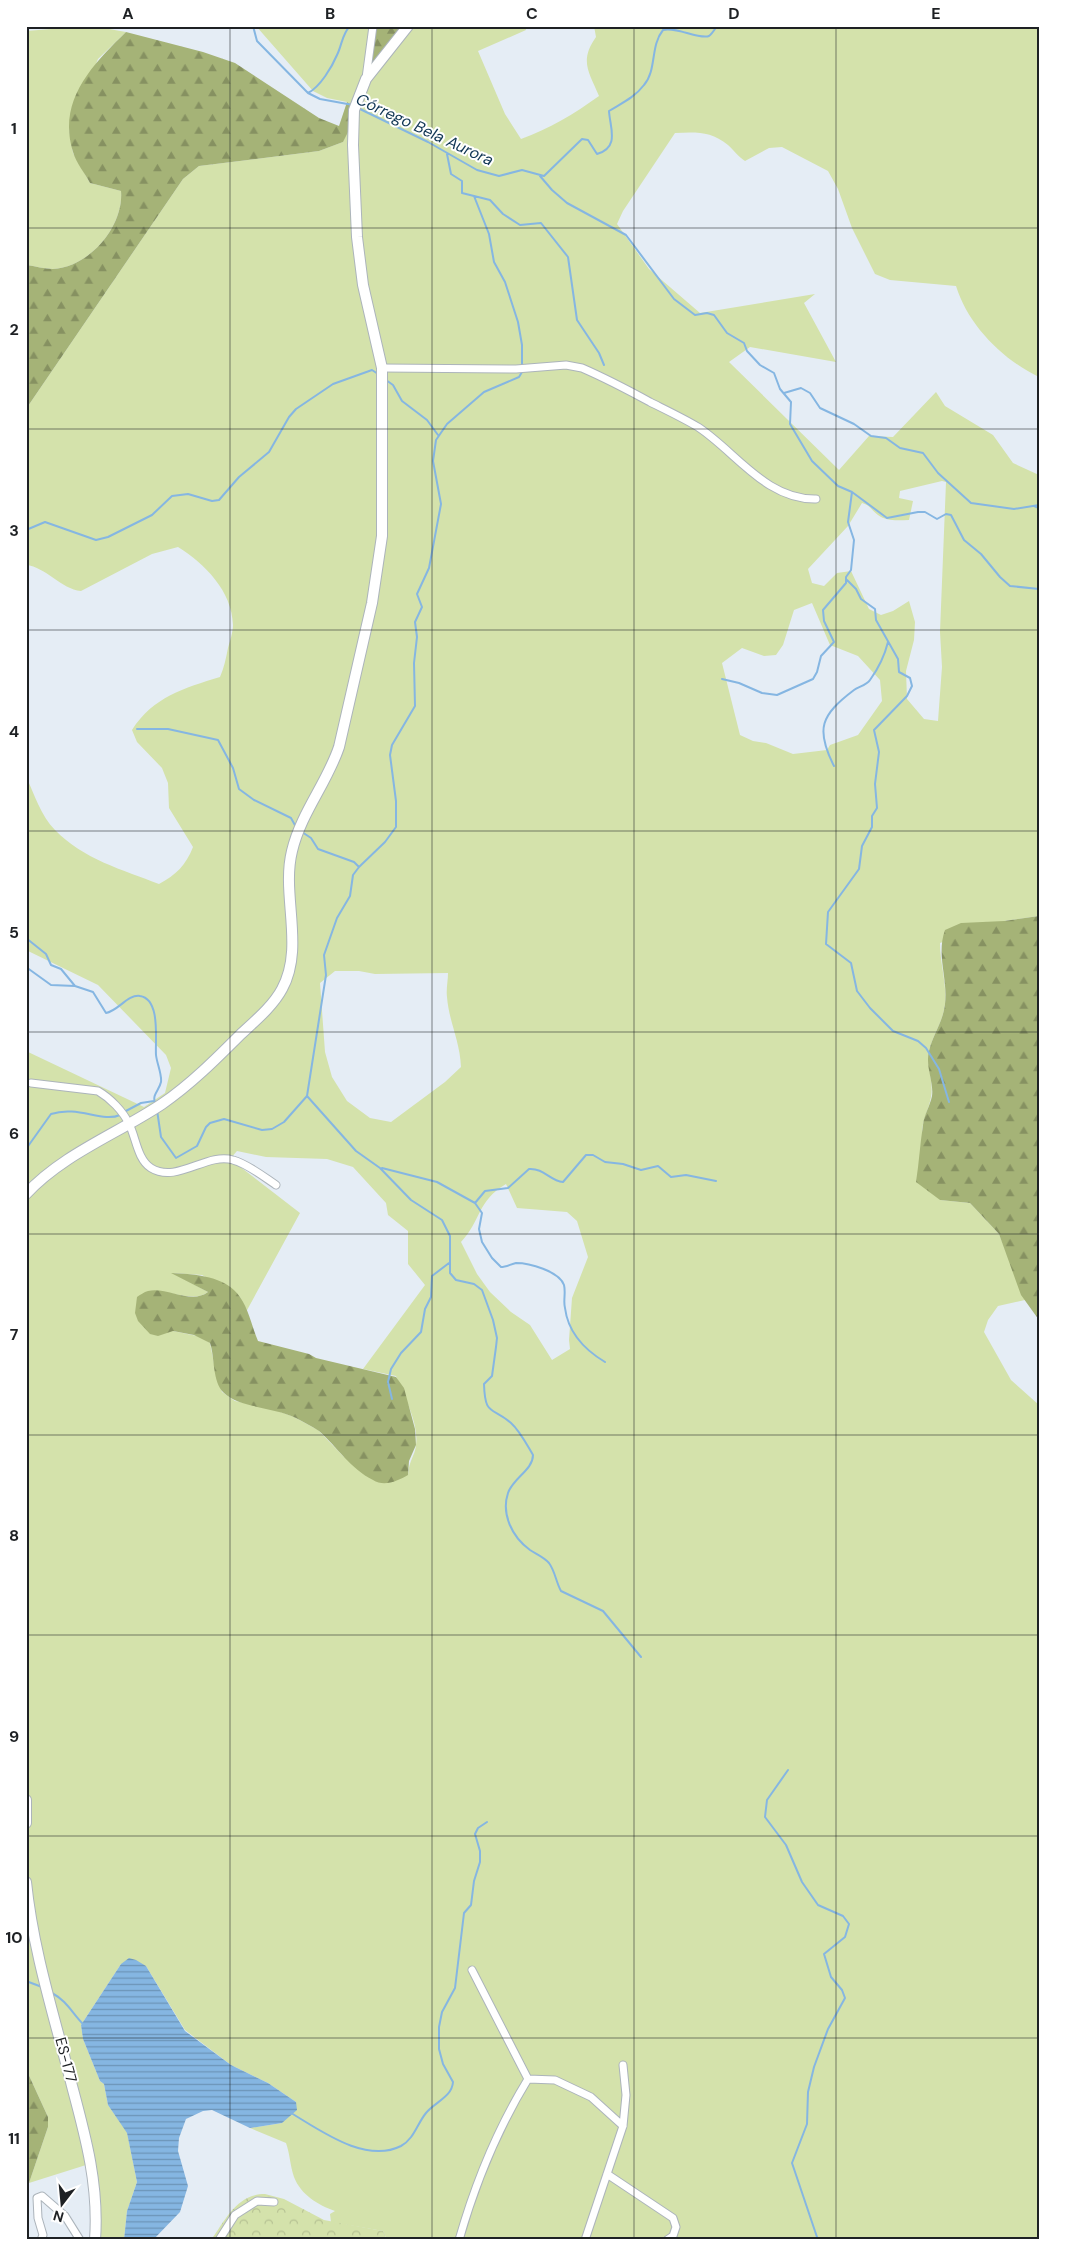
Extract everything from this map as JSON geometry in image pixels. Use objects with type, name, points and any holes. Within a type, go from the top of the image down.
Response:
[{"type":"main road","points":[[26,1194],[51,1171],[161,1105],[197,1078],[282,990],[290,968],[290,878],[292,852],[304,816],[330,772],[339,747],[378,571],[382,536],[382,368],[363,285],[357,230],[353,122],[358,96],[366,79],[408,26]]},
{"type":"main road","points":[[26,1800],[26,1823]]},
{"type":"main road","name":"ES-177","points":[[26,1882],[28,1904],[50,2003],[88,2145],[95,2181],[95,2240]]},
{"type":"street","points":[[366,79],[373,26]]},
{"type":"street","points":[[382,368],[516,369],[566,365],[582,368],[697,427],[723,445],[750,471],[779,491],[800,500],[816,499]]},
{"type":"street","points":[[30,1083],[98,1091],[115,1104],[129,1123],[142,1159],[150,1168],[170,1172],[224,1159],[234,1160],[276,1185]]},
{"type":"street","points":[[472,1970],[528,2079]]},
{"type":"street","points":[[586,2240],[623,2126],[626,2096],[623,2065]]},
{"type":"street","points":[[528,2079],[555,2080],[592,2097],[623,2126]]},
{"type":"street","points":[[459,2240],[490,2155],[513,2104],[528,2079]]},
{"type":"street","points":[[607,2174],[672,2218],[676,2227],[673,2236],[667,2240]]},
{"type":"street","points":[[41,2240],[43,2235],[37,2198],[42,2196],[65,2216],[80,2240]]},
{"type":"street","points":[[219,2240],[235,2215],[257,2201],[274,2202]]},
{"type":"green space","points":[[256,26],[377,26],[373,34],[406,26],[525,26],[526,30],[478,51],[505,114],[521,139],[561,120],[599,96],[587,66],[588,53],[596,37],[594,26],[1039,26],[1039,377],[1013,361],[988,340],[969,314],[956,286],[890,280],[875,274],[852,228],[838,189],[828,171],[782,147],[769,148],[745,161],[722,140],[716,137],[697,133],[675,133],[623,211],[617,224],[649,269],[700,313],[815,294],[804,303],[836,362],[750,347],[729,362],[839,470],[869,436],[893,437],[936,392],[945,406],[993,435],[1013,463],[1039,475],[1039,916],[1004,921],[940,943],[945,1004],[928,1056],[932,1091],[922,1134],[940,1200],[970,1203],[999,1234],[1025,1300],[998,1306],[988,1320],[984,1332],[1011,1380],[1039,1405],[1039,2240],[387,2240],[383,2231],[331,2222],[330,2214],[335,2211],[322,2206],[311,2198],[297,2183],[286,2143],[250,2128],[282,2123],[296,2102],[268,2083],[231,2065],[185,2030],[146,1966],[121,1964],[81,2025],[83,2039],[100,2081],[104,2084],[108,2105],[127,2132],[137,2182],[127,2211],[124,2240],[90,2240],[90,2185],[86,2165],[29,2183],[48,2127],[48,2117],[26,2069],[26,1051],[144,1107],[165,1093],[171,1068],[166,1055],[98,985],[26,950],[26,776],[38,804],[50,824],[78,849],[104,863],[159,884],[170,877],[184,864],[193,847],[169,808],[168,783],[162,768],[137,742],[132,730],[150,709],[170,695],[220,677],[233,625],[228,601],[215,580],[207,570],[178,547],[152,554],[81,591],[26,565],[26,409],[183,179],[199,166],[319,151],[343,142],[347,102],[327,98],[313,91]],"holes":[[[942,481],[946,482],[940,632],[942,667],[938,721],[924,719],[907,699],[906,671],[914,640],[915,622],[909,601],[893,611],[881,615],[869,609],[851,571],[837,573],[824,586],[812,583],[808,569],[848,526],[862,503],[885,519],[909,520],[913,501],[899,498],[900,491]],[[812,603],[830,645],[858,656],[880,680],[882,701],[858,735],[830,745],[827,750],[793,754],[740,735],[722,663],[742,648],[764,656],[776,655],[783,645],[794,610]],[[335,971],[359,971],[375,974],[448,973],[448,1006],[459,1049],[461,1067],[445,1082],[391,1122],[370,1118],[347,1101],[332,1077],[325,1052],[320,983]],[[237,1151],[266,1157],[327,1159],[353,1167],[386,1203],[388,1215],[408,1231],[408,1264],[425,1285],[363,1369],[396,1376],[407,1401],[416,1437],[408,1475],[344,1457],[318,1430],[294,1417],[270,1408],[235,1401],[222,1392],[216,1374],[210,1343],[202,1337],[173,1331],[164,1292],[193,1296],[203,1295],[208,1292],[173,1273],[202,1275],[240,1297],[246,1312],[300,1213],[230,1159]],[[506,1184],[517,1208],[567,1212],[577,1221],[588,1257],[572,1298],[570,1349],[552,1360],[530,1325],[511,1312],[490,1292],[477,1274],[461,1242],[490,1197]]]},
{"type":"green space","points":[[377,26],[406,26],[375,66],[371,61],[373,34]]},
{"type":"green space","points":[[64,28],[109,29],[126,32],[98,59],[69,130],[73,153],[90,183],[121,191],[117,218],[111,231],[92,253],[67,267],[50,269],[26,265],[26,31]]},
{"type":"green space","points":[[126,32],[203,52],[235,63],[319,118],[339,126],[347,102],[351,105],[352,124],[343,142],[319,151],[199,166],[183,179],[26,409],[26,265],[53,269],[67,267],[80,261],[92,253],[102,242],[111,231],[117,218],[121,191],[90,183],[74,156],[69,134],[70,116],[74,100],[81,85],[101,58]]},
{"type":"green space","points":[[1039,916],[1039,1320],[1021,1295],[999,1234],[970,1203],[940,1200],[916,1182],[924,1121],[932,1096],[928,1057],[945,1004],[942,948],[945,930],[961,923],[1004,921]]},
{"type":"green space","points":[[171,1273],[190,1274],[218,1280],[234,1290],[246,1307],[258,1341],[309,1354],[316,1358],[396,1377],[404,1388],[415,1429],[416,1445],[409,1461],[408,1475],[386,1483],[373,1480],[358,1470],[326,1437],[313,1427],[287,1414],[239,1402],[224,1393],[217,1383],[210,1343],[194,1335],[173,1331],[158,1336],[150,1334],[138,1321],[135,1313],[137,1297],[147,1291],[155,1290],[194,1297],[208,1292]]},
{"type":"green space","points":[[26,2069],[48,2117],[48,2127],[29,2183],[26,2185]]},
{"type":"green space","points":[[265,2194],[284,2199],[324,2220],[383,2231],[387,2240],[211,2240],[227,2216],[240,2203],[255,2195]]},
{"type":"water","points":[[129,1958],[146,1966],[185,2031],[231,2065],[268,2083],[296,2102],[297,2110],[282,2123],[250,2128],[212,2110],[203,2111],[186,2119],[179,2138],[178,2151],[188,2186],[180,2212],[153,2240],[124,2240],[127,2211],[137,2182],[127,2133],[108,2105],[104,2084],[100,2081],[83,2039],[81,2025],[121,1964]]},
{"type":"waterway","name":"Córrego Bela Aurora","points":[[253,26],[257,41],[308,93],[320,99],[353,105]]},
{"type":"waterway","points":[[308,93],[321,82],[329,71],[339,51],[345,32],[350,26]]},
{"type":"waterway","name":"Córrego Bela Aurora","points":[[360,109],[428,142],[477,170],[499,176],[522,170],[544,176],[582,139],[588,140],[597,154],[609,147],[612,136],[609,111],[628,100],[644,85],[651,72],[656,43],[663,30],[668,29],[705,37],[709,36],[717,26]]},
{"type":"waterway","points":[[447,154],[451,174],[462,181],[462,193],[490,200],[503,214],[520,225],[541,223],[568,257],[577,320],[599,353],[604,365]]},
{"type":"waterway","points":[[540,176],[567,203],[626,235],[674,299],[695,315],[707,313],[714,315],[727,333],[744,343],[747,351],[760,365],[774,373],[780,389],[791,402],[790,424],[812,461],[838,486],[852,492],[887,518],[918,512],[925,512],[937,519],[946,514],[951,515],[964,540],[981,554],[1010,586],[1039,589]]},
{"type":"waterway","points":[[474,196],[489,234],[494,262],[505,282],[518,322],[522,345],[522,367]]},
{"type":"waterway","points":[[26,530],[45,522],[96,540],[108,537],[152,515],[172,496],[188,494],[212,501],[219,500],[239,477],[269,452],[289,417],[296,409],[333,384],[372,370],[378,374]]},
{"type":"waterway","points":[[157,1110],[161,1137],[176,1158],[197,1146],[206,1127],[210,1123],[224,1119],[262,1130],[272,1129],[284,1122],[307,1096],[326,975],[324,955],[337,918],[350,896],[353,875],[385,842],[396,827],[396,801],[390,755],[392,745],[415,706],[414,663],[417,637],[415,622],[422,607],[417,594],[429,568],[441,504],[433,461],[436,440],[447,424],[484,392],[519,377],[522,372]]},
{"type":"waterway","points":[[386,380],[393,385],[402,401],[427,420],[438,435]]},
{"type":"waterway","points":[[784,393],[801,388],[810,393],[820,408],[854,424],[871,436],[886,438],[900,448],[923,453],[938,473],[971,503],[1014,509],[1039,505]]},
{"type":"waterway","points":[[722,679],[739,683],[762,693],[777,695],[813,679],[821,656],[834,642],[824,621],[823,610],[846,583],[846,577],[851,570],[854,540],[848,522],[852,492]]},
{"type":"waterway","points":[[1034,506],[1039,508]]},
{"type":"waterway","points":[[847,580],[856,589],[861,599],[875,609],[876,620],[898,659],[899,672],[910,678],[912,686],[907,696],[874,730],[879,752],[875,784],[877,808],[872,816],[872,827],[862,846],[859,869],[828,912],[826,944],[851,963],[857,991],[870,1008],[893,1031],[918,1041],[926,1048],[939,1069],[949,1102]]},
{"type":"waterway","points":[[834,766],[824,742],[824,724],[834,707],[854,690],[870,680],[881,661],[888,642]]},
{"type":"waterway","points":[[137,729],[168,729],[218,740],[233,768],[239,789],[254,800],[291,818],[296,827]]},
{"type":"waterway","points":[[302,832],[311,838],[318,849],[354,862],[358,866]]},
{"type":"waterway","points":[[26,938],[46,954],[51,965],[61,969],[75,986]]},
{"type":"waterway","points":[[26,967],[51,985],[75,986],[93,992],[106,1013],[136,996],[147,999],[154,1012],[156,1021],[156,1055],[161,1079],[154,1097],[155,1103]]},
{"type":"waterway","points":[[307,1096],[356,1151],[380,1168],[411,1200],[442,1220],[450,1236],[450,1273],[456,1280],[474,1284],[482,1290],[493,1320],[497,1338],[492,1376],[484,1384],[486,1402],[491,1410],[514,1426],[533,1455],[530,1465],[508,1493],[506,1501],[507,1517],[513,1532],[524,1545],[549,1563],[561,1591],[603,1611],[641,1657]]},
{"type":"waterway","points":[[124,1112],[141,1103],[154,1101]]},
{"type":"waterway","points":[[26,1149],[51,1114],[71,1111],[105,1117],[120,1115]]},
{"type":"waterway","points":[[475,1203],[485,1191],[508,1188],[529,1169],[539,1170],[563,1182],[586,1155],[593,1155],[605,1162],[623,1164],[641,1170],[658,1166],[671,1177],[686,1175],[716,1181]]},
{"type":"waterway","points":[[382,1168],[437,1182],[475,1203],[482,1213],[479,1229],[482,1242],[492,1258],[501,1267],[516,1263],[528,1264],[550,1272],[561,1280],[565,1288],[564,1305],[570,1325],[584,1346],[605,1362]]},
{"type":"waterway","points":[[392,1399],[388,1382],[391,1369],[401,1353],[421,1332],[425,1309],[431,1297],[432,1276],[449,1263]]},
{"type":"waterway","points":[[788,1770],[767,1800],[765,1817],[786,1845],[802,1882],[818,1905],[843,1916],[849,1924],[845,1937],[824,1954],[831,1977],[842,1990],[845,1998],[828,2029],[814,2067],[808,2092],[807,2124],[792,2163],[818,2240]]},
{"type":"waterway","points":[[291,2113],[343,2143],[373,2151],[387,2150],[405,2143],[426,2113],[450,2092],[453,2082],[443,2064],[439,2049],[439,2027],[442,2012],[455,1988],[464,1913],[471,1905],[474,1881],[480,1862],[480,1851],[475,1834],[478,1828],[487,1822]]},
{"type":"waterway","points":[[26,1981],[42,1987]]},
{"type":"waterway","points":[[52,1993],[66,2003],[83,2024]]}]
